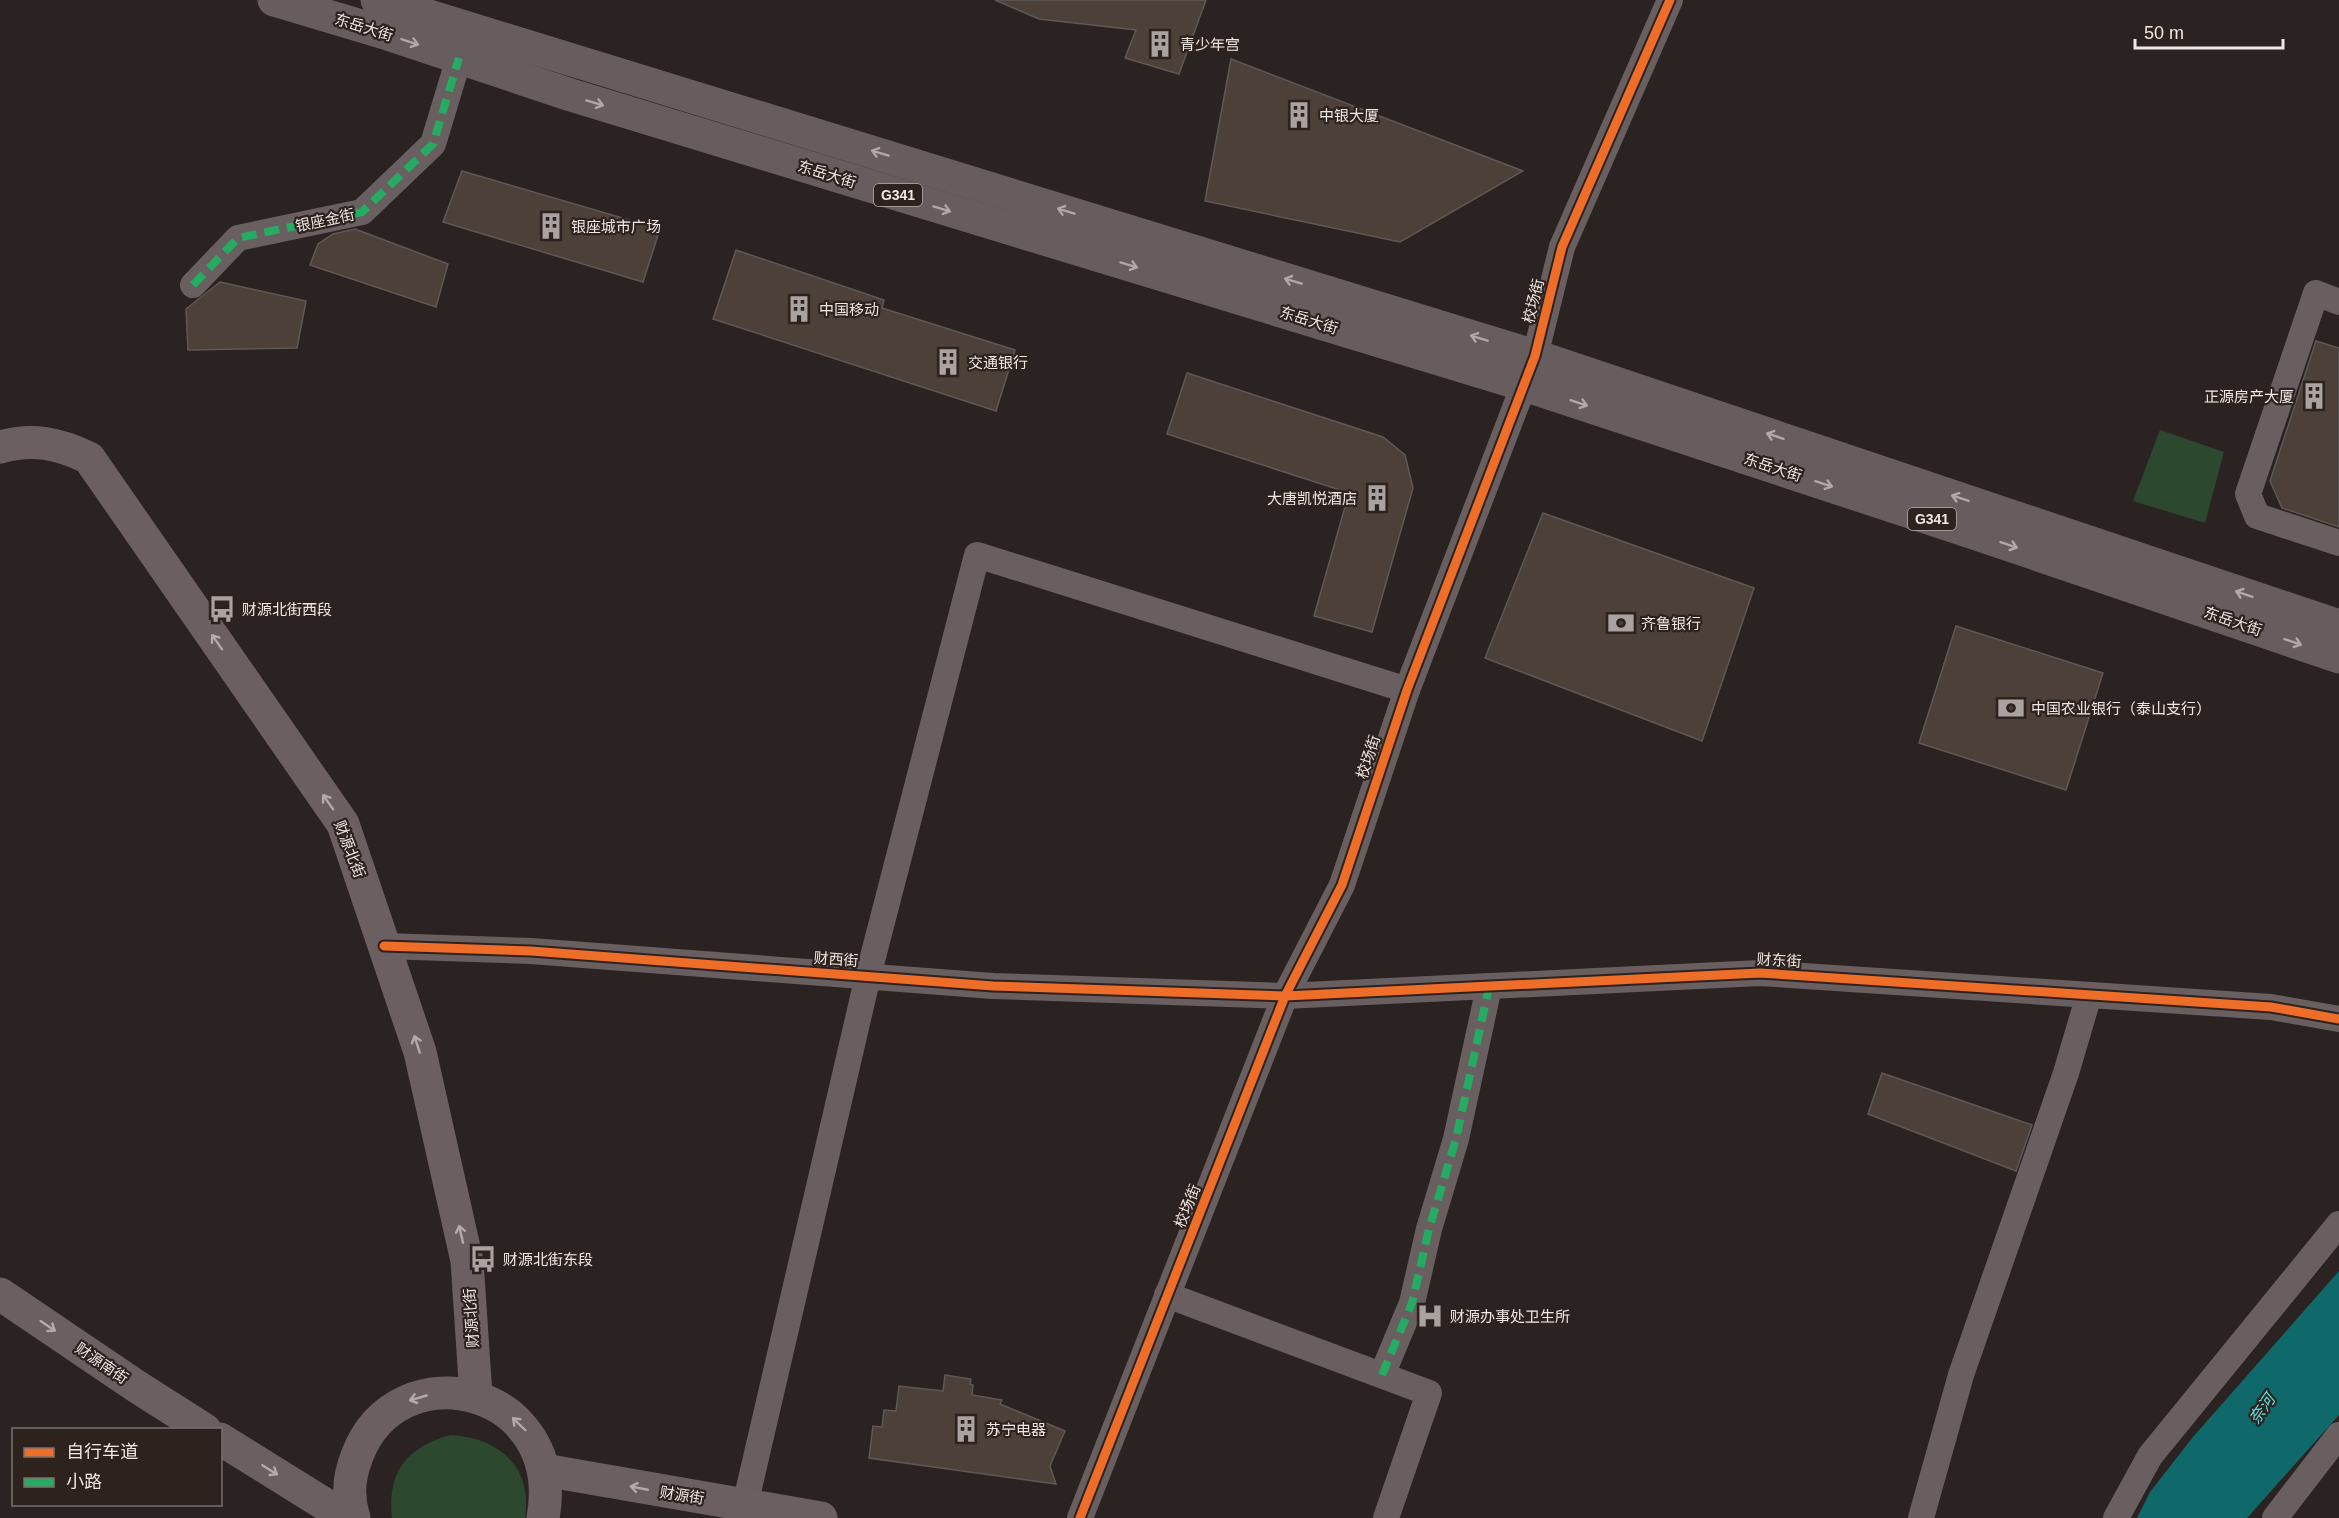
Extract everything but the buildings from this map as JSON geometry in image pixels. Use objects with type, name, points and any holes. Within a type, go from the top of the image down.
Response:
[{"type":"highway","name":"东岳大街","points":[[274,0],[582,99],[1529,370],[1923,516],[2339,657]]},
{"type":"highway","name":"东岳大街","points":[[377,0],[1529,370],[2339,626]]},
{"type":"main road","name":"财源北街","points":[[0,447],[23,441],[66,446],[89,458],[344,824],[420,1052],[467,1261],[476,1396]]},
{"type":"main road","name":"财源南街","points":[[0,1293],[202,1428]]},
{"type":"main road","points":[[354,1518],[350,1506],[351,1473],[362,1441],[384,1416],[412,1399],[444,1392],[476,1396],[505,1410],[528,1433],[543,1461],[550,1517]]},
{"type":"main road","points":[[222,1440],[347,1518]]},
{"type":"main road","name":"财源街","points":[[544,1470],[821,1518]]},
{"type":"street","name":"校场街","points":[[1080,1518],[1285,996],[1342,885],[1407,690],[1529,370],[1562,247],[1670,0]]},
{"type":"street","name":"银座金街","points":[[193,285],[238,238],[362,212],[433,144],[459,58]]},
{"type":"street","points":[[2339,302],[2316,293],[2248,494],[2257,516],[2339,543]]},
{"type":"street","points":[[745,1505],[868,976],[978,555],[1407,690]]},
{"type":"street","name":"财西街","points":[[384,946],[531,951],[993,986],[1285,996]]},
{"type":"street","name":"财东街","points":[[1285,996],[1760,973],[2271,1007],[2339,1019]]},
{"type":"street","points":[[1382,1375],[1412,1303],[1429,1229],[1456,1139],[1489,987]]},
{"type":"street","points":[[1921,1518],[1961,1375],[2066,1073],[2089,995]]},
{"type":"street","points":[[2116,1518],[2150,1456],[2339,1224]]},
{"type":"street","points":[[1167,1295],[1429,1393],[1386,1518]]},
{"type":"street","points":[[2275,1518],[2339,1435]]},
{"type":"green space","points":[[2160,430],[2224,452],[2205,523],[2133,501]]},
{"type":"green space","points":[[450,1435],[483,1442],[508,1458],[523,1484],[526,1500],[525,1518],[392,1518],[393,1487],[403,1464],[422,1447]]},
{"type":"water","name":"奈河","points":[[2339,1271],[2339,1415],[2247,1518],[2137,1518],[2150,1492],[2193,1437]]},
{"type":"marked path","points":[[193,285],[238,238],[362,212],[433,144],[459,58]]},
{"type":"marked path","points":[[1382,1375],[1412,1303],[1429,1229],[1456,1139],[1489,987]]},
{"type":"cycle path","points":[[1080,1518],[1285,996],[1342,885],[1407,690],[1535,356],[1562,247],[1670,0]]},
{"type":"cycle path","points":[[384,946],[531,951],[993,986],[1285,996],[1760,973],[2271,1007],[2339,1019]]},
{"type":"place","name":"青少年宫","points":[[1160,44]]},
{"type":"place","name":"中银大厦","points":[[1299,115]]},
{"type":"place","name":"银座城市广场","points":[[551,226]]},
{"type":"place","name":"中国移动","points":[[799,309]]},
{"type":"place","name":"交通银行","points":[[948,362]]},
{"type":"place","name":"正源房产大厦","points":[[2314,396]]},
{"type":"place","name":"大唐凯悦酒店","points":[[1377,498]]},
{"type":"place","name":"财源北街西段","points":[[222,609]]},
{"type":"place","name":"齐鲁银行","points":[[1621,623]]},
{"type":"place","name":"中国农业银行（泰山支行）","points":[[2011,708]]},
{"type":"place","name":"财源北街东段","points":[[483,1259]]},
{"type":"place","name":"财源办事处卫生所","points":[[1430,1316]]},
{"type":"place","name":"苏宁电器","points":[[966,1429]]}]
